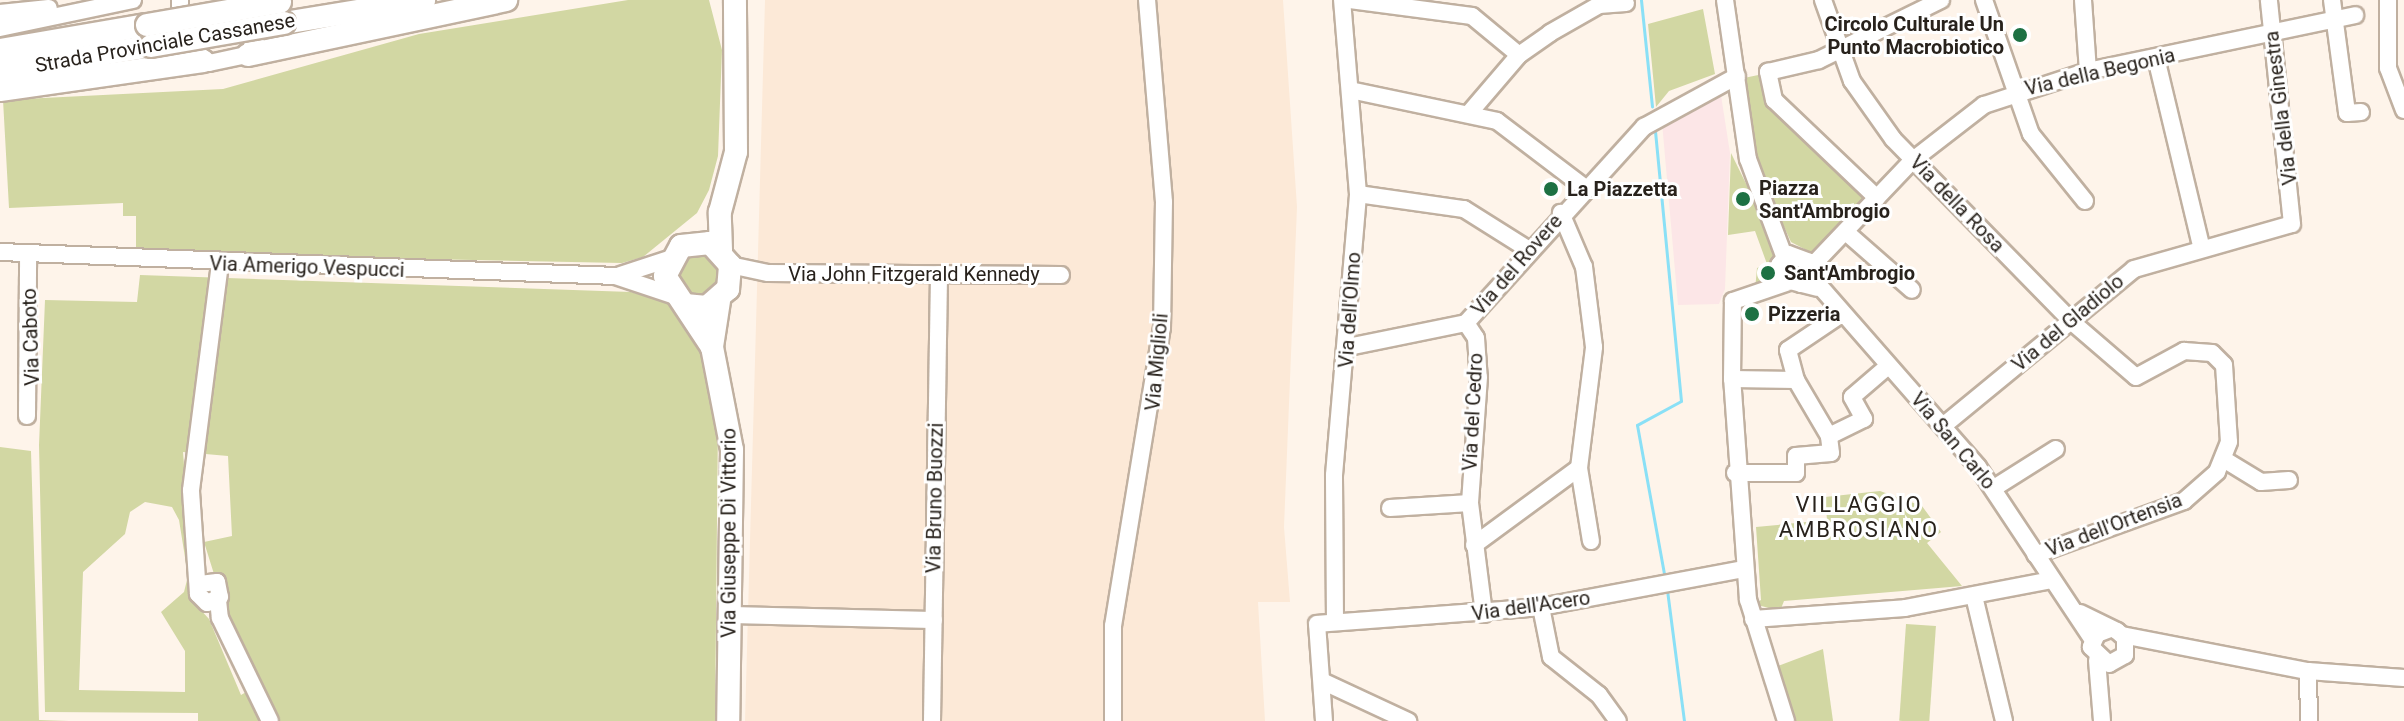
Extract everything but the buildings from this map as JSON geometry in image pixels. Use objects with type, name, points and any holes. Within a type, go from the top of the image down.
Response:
[{"type":"main road","name":"Strada Provinciale Cassanese","points":[[0,71],[280,6],[424,0]]},
{"type":"main road","points":[[248,55],[506,0]]},
{"type":"main road","name":"Via Giuseppe Di Vittorio","points":[[712,347],[724,295],[726,258],[720,212],[736,152],[740,32],[735,0]]},
{"type":"main road","name":"Via Giuseppe Di Vittorio","points":[[740,32],[748,0]]},
{"type":"main road","name":"Strada Provinciale Cassanese","points":[[0,50],[149,35]]},
{"type":"main road","points":[[0,90],[203,61]]},
{"type":"main road","name":"Via Giuseppe Di Vittorio","points":[[720,212],[693,242],[669,259],[678,300],[712,347],[732,445],[728,721]]},
{"type":"main road","points":[[693,242],[726,258]]},
{"type":"main road","points":[[678,300],[724,295]]},
{"type":"street","points":[[0,13],[132,0]]},
{"type":"street","points":[[0,28],[132,0]]},
{"type":"street","points":[[180,0],[178,35],[203,61],[223,65],[248,55],[280,6]]},
{"type":"street","name":"Via Miglioli","points":[[1113,721],[1113,626],[1162,328],[1164,202],[1147,0]]},
{"type":"street","name":"Via dell'Olmo","points":[[1335,621],[1334,475],[1348,347],[1358,194],[1342,0]]},
{"type":"street","points":[[1350,0],[1472,16],[1519,55]]},
{"type":"street","name":"Via San Carlo","points":[[1725,0],[1748,159],[1795,270],[1943,426],[1994,488],[2093,640]]},
{"type":"street","name":"Via della Rosa","points":[[1823,0],[1839,51],[1868,105],[1913,160],[2072,322],[2136,377],[2177,353],[2218,357],[2228,394],[2225,460]]},
{"type":"street","points":[[1877,198],[1770,92],[1770,68],[1839,51],[1941,0]]},
{"type":"street","points":[[1984,0],[2013,93],[2031,134],[2085,201]]},
{"type":"street","points":[[2083,0],[2088,71]]},
{"type":"street","name":"Via della Ginestra","points":[[2269,0],[2294,217]]},
{"type":"street","points":[[2388,0],[2388,68],[2404,110]]},
{"type":"street","points":[[1471,111],[1519,55],[1596,3],[1626,3]]},
{"type":"street","points":[[2334,9],[2347,113],[2361,112]]},
{"type":"street","name":"Via della Begonia","points":[[1795,270],[1826,253],[1913,160],[1951,127],[2013,93],[2088,71],[2272,31],[2334,9],[2355,15]]},
{"type":"street","points":[[2156,58],[2202,249]]},
{"type":"street","name":"Via del Rovere","points":[[1348,347],[1466,323],[1584,187],[1668,109],[1737,76]]},
{"type":"street","points":[[1350,90],[1471,111],[1512,129],[1584,187]]},
{"type":"street","points":[[1358,194],[1464,209],[1529,250]]},
{"type":"street","points":[[1561,213],[1584,267],[1594,347],[1579,468],[1591,541]]},
{"type":"street","name":"Via del Gladiolo","points":[[1943,426],[2134,269],[2285,229],[2294,217]]},
{"type":"street","points":[[1847,233],[1912,290]]},
{"type":"street","name":"Via Amerigo Vespucci","points":[[0,252],[28,258],[615,276],[669,259]]},
{"type":"street","name":"Via Caboto","points":[[27,416],[28,258]]},
{"type":"street","name":"Via John Fitzgerald Kennedy","points":[[726,258],[768,273],[1061,275]]},
{"type":"street","points":[[220,265],[191,470],[202,566],[212,601],[270,721]]},
{"type":"street","points":[[1786,721],[1753,619],[1744,569],[1735,473],[1733,301],[1795,270]]},
{"type":"street","name":"Via John Fitzgerald Kennedy","points":[[724,295],[768,273]]},
{"type":"street","name":"Via Bruno Buozzi","points":[[932,721],[939,274]]},
{"type":"street","name":"Via Amerigo Vespucci","points":[[615,276],[678,300]]},
{"type":"street","points":[[1735,473],[1796,473],[1796,456],[1831,453],[1829,436],[1796,380],[1788,350],[1840,315]]},
{"type":"street","name":"Via del Cedro","points":[[1466,323],[1476,338],[1479,377],[1470,503],[1484,614]]},
{"type":"street","points":[[1829,436],[1864,419],[1852,397],[1888,366]]},
{"type":"street","points":[[1732,379],[1796,380]]},
{"type":"street","points":[[1994,488],[2056,449]]},
{"type":"street","points":[[2225,460],[2261,482],[2289,480]]},
{"type":"street","name":"Via dell'Ortensia","points":[[2035,555],[2184,501],[2225,460]]},
{"type":"street","points":[[1474,545],[1579,468]]},
{"type":"street","points":[[1390,508],[1470,503]]},
{"type":"street","name":"Via dell'Acero","points":[[1324,682],[1317,624],[1484,614],[1541,607],[1744,569]]},
{"type":"street","points":[[1753,619],[1974,596],[2052,580]]},
{"type":"street","points":[[1974,596],[2004,721]]},
{"type":"street","name":"Via San Carlo","points":[[2072,606],[2120,637]]},
{"type":"street","points":[[1541,607],[1551,657],[1595,691],[1618,721]]},
{"type":"street","points":[[730,615],[934,620]]},
{"type":"street","points":[[2102,695],[2115,663],[2120,637]]},
{"type":"street","points":[[2102,721],[2102,695],[2093,640],[2120,637],[2169,642],[2308,671],[2404,678]]},
{"type":"street","points":[[2097,660],[2115,663]]},
{"type":"street","points":[[2308,671],[2309,721]]},
{"type":"street","points":[[1324,721],[1324,682],[1408,721]]},
{"type":"shaded area","points":[[765,0],[1283,0],[1297,207],[1284,527],[1290,602],[1258,602],[1265,721],[745,721]]},
{"type":"shaded area","points":[[1720,89],[1730,153],[1725,289],[1719,304],[1678,305],[1662,122]]},
{"type":"green space","points":[[628,0],[709,0],[722,50],[718,156],[709,190],[697,213],[643,257],[622,263],[136,253],[136,216],[123,216],[123,203],[9,208],[3,100],[223,89],[419,34]]},
{"type":"green space","points":[[1703,9],[1715,74],[1669,91],[1656,107],[1648,24]]},
{"type":"green space","points":[[1763,74],[1766,92],[1868,195],[1814,254],[1791,242],[1755,164],[1744,78]]},
{"type":"green space","points":[[1731,153],[1780,253],[1772,281],[1755,290],[1757,268],[1767,264],[1755,231],[1728,235]]},
{"type":"green space","points":[[698,253],[713,260],[720,275],[713,290],[698,297],[683,290],[676,275],[683,260]]},
{"type":"green space","points":[[140,275],[631,292],[667,303],[700,346],[718,421],[715,721],[198,721],[198,713],[45,712],[39,445],[45,300],[137,302]],"holes":[[[183,452],[228,456],[232,536],[204,542],[228,619],[260,684],[241,695],[209,619],[188,596],[193,579]],[[145,502],[172,507],[179,520],[188,576],[184,592],[161,612],[185,651],[185,692],[79,690],[83,572],[125,534],[130,512]]]},
{"type":"green space","points":[[0,447],[31,451],[39,720],[69,721],[0,721]]},
{"type":"green space","points":[[1880,491],[1922,506],[1941,532],[1927,543],[1962,586],[1784,601],[1780,611],[1754,604],[1761,600],[1756,527],[1827,520],[1825,497]]},
{"type":"green space","points":[[1906,624],[1936,626],[1929,721],[1899,721]]},
{"type":"green space","points":[[1823,649],[1833,721],[1795,721],[1775,667]]},
{"type":"waterway","points":[[1641,0],[1652,106]]},
{"type":"waterway","points":[[1655,131],[1681,401],[1637,425],[1665,579]]},
{"type":"waterway","points":[[1667,590],[1684,721]]},
{"type":"place","name":"Circolo Culturale Un Punto Macrobiotico","points":[[2020,35]]},
{"type":"place","name":"La Piazzetta","points":[[1551,189]]},
{"type":"place","name":"Piazza Sant'Ambrogio","points":[[1743,199]]},
{"type":"place","name":"Sant'Ambrogio","points":[[1768,273]]},
{"type":"place","name":"Pizzeria","points":[[1752,314]]},
{"type":"district","name":"VILLAGGIO AMBROSIANO","points":[[1859,516]]}]
